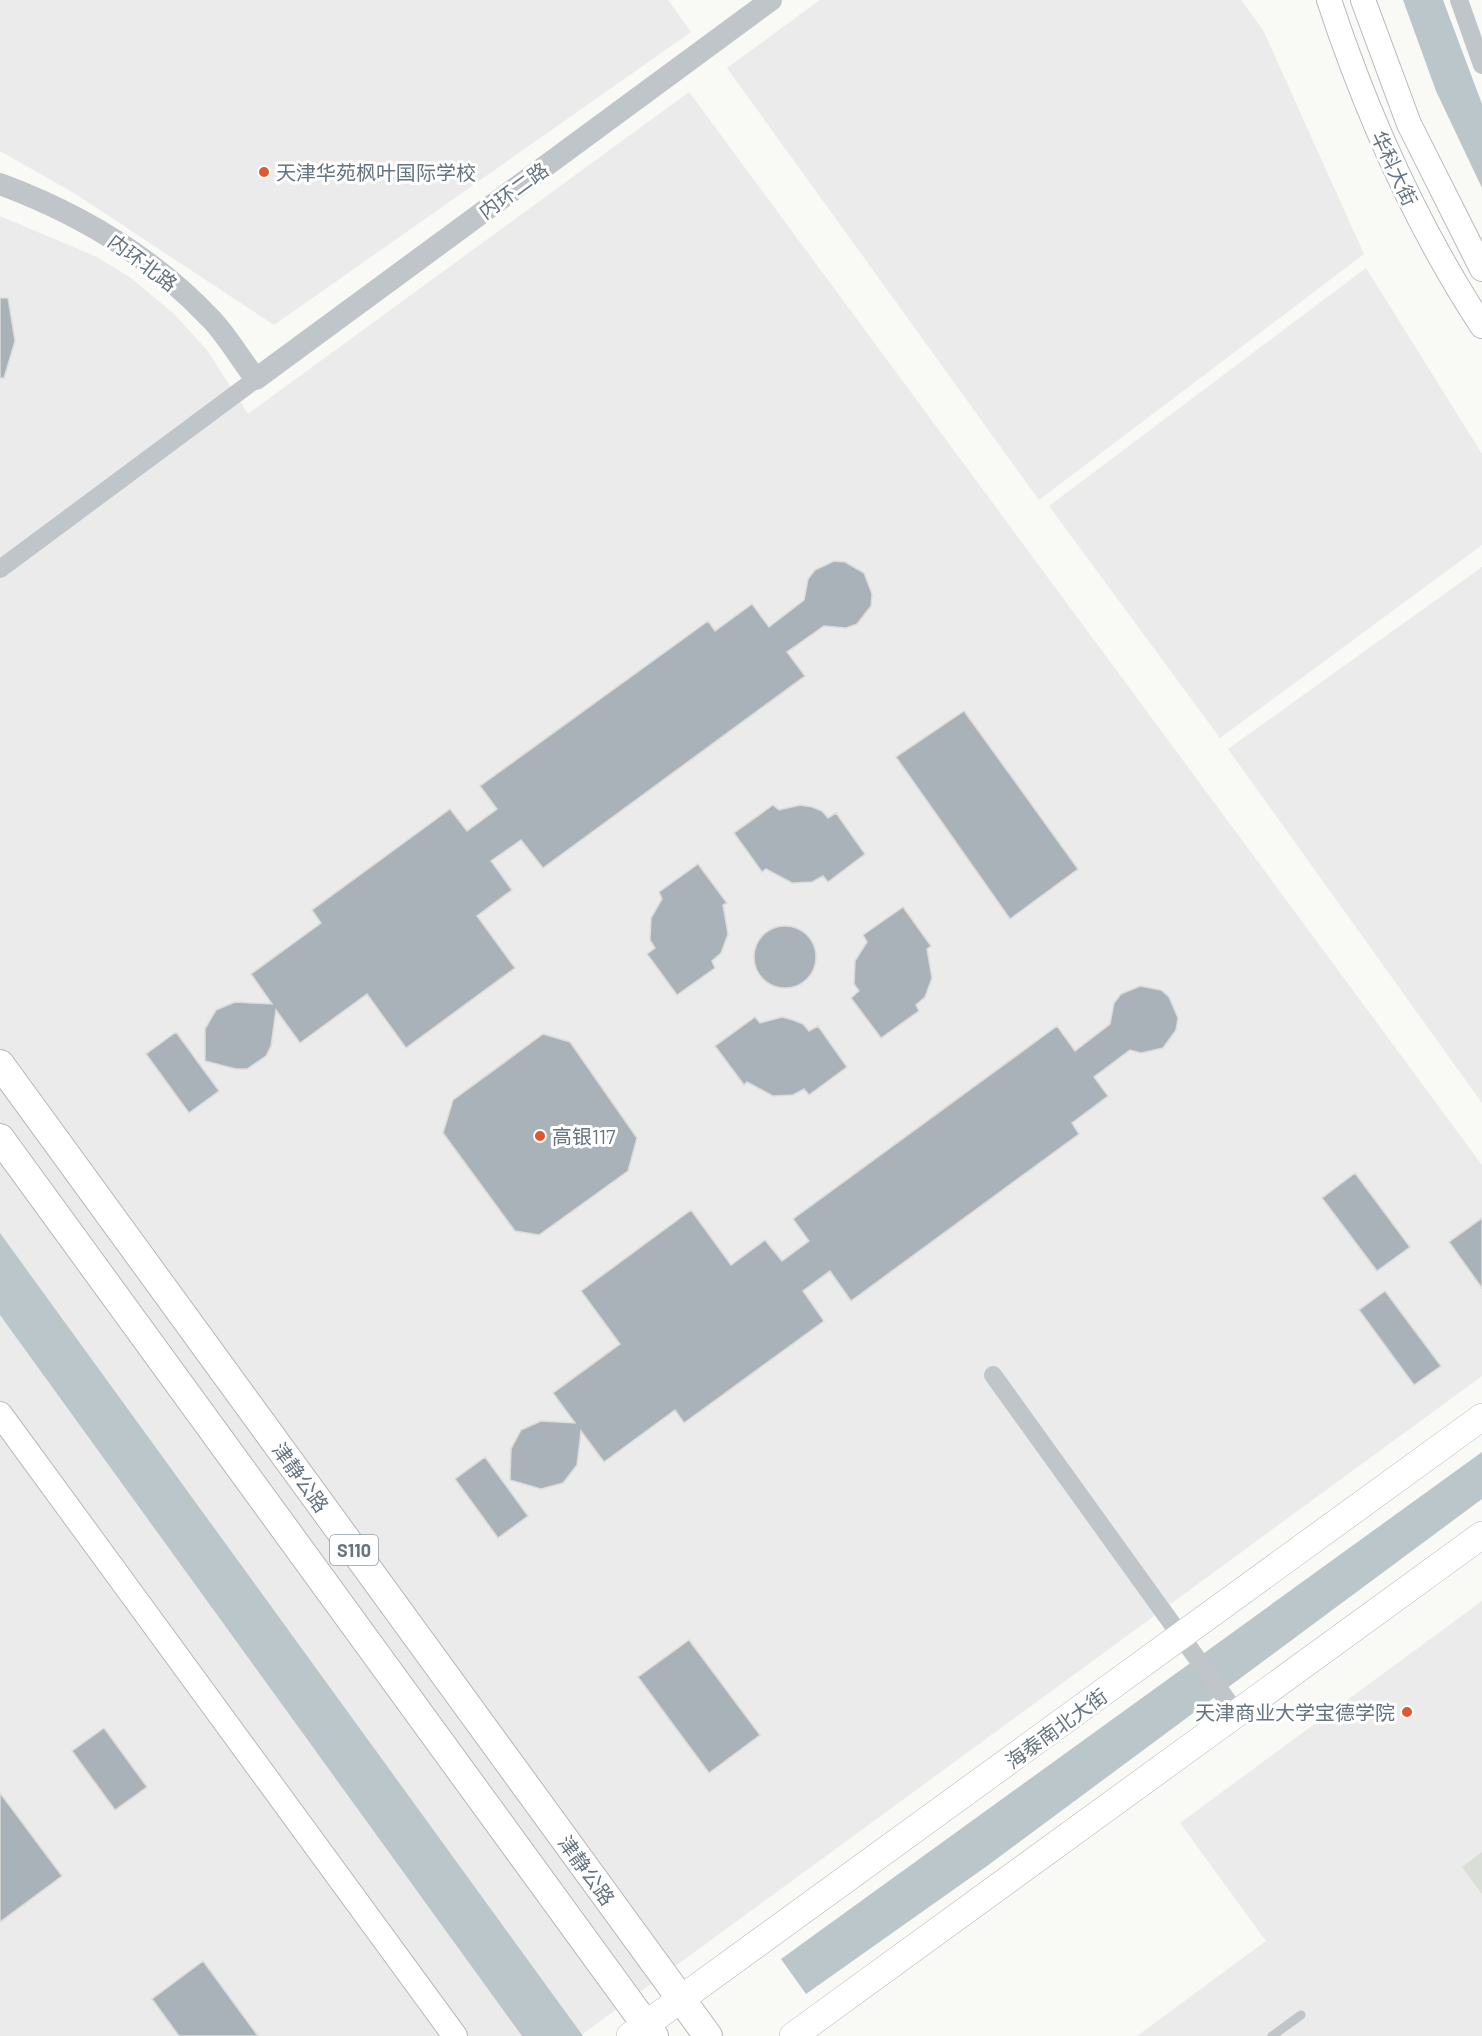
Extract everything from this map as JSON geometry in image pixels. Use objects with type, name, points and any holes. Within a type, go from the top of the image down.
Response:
[{"type":"highway","name":"津静公路","points":[[0,1064],[708,2036]]},
{"type":"highway","name":"S110","points":[[0,1138],[643,2032]]},
{"type":"main road","name":"华科大街","points":[[1329,0],[1352,68],[1385,149],[1422,225],[1482,326]]},
{"type":"main road","name":"华科大街","points":[[1363,0],[1409,124],[1482,269]]},
{"type":"main road","points":[[0,1414],[454,2036]]},
{"type":"main road","name":"海泰南北大街","points":[[643,2032],[681,1999],[1185,1644],[1482,1418]]},
{"type":"main road","points":[[793,2036],[1232,1708],[1482,1535]]},
{"type":"street","name":"内环二路","points":[[256,379],[771,0]]},
{"type":"street","points":[[1459,0],[1482,65]]},
{"type":"street","name":"内环北路","points":[[0,184],[36,197],[87,222],[132,248],[213,321],[256,379]]},
{"type":"street","points":[[0,569],[256,379]]},
{"type":"street","points":[[993,1375],[1232,1708]]},
{"type":"lane","points":[[1272,2036],[1301,2015]]},
{"type":"shaded area","name":"天津华苑枫叶国际学校","points":[[0,0],[668,0],[691,32],[274,325],[74,193],[0,151]]},
{"type":"shaded area","points":[[820,0],[1241,0],[1263,30],[1364,254],[1039,500],[727,68]]},
{"type":"shaded area","points":[[1403,0],[1443,0],[1482,104],[1482,188],[1436,91]]},
{"type":"shaded area","points":[[689,92],[1482,1165],[1482,1376],[580,2036],[0,2036],[0,216],[97,257],[131,278],[175,315],[207,350],[248,414]]},
{"type":"shaded area","points":[[1366,268],[1482,454],[1482,545],[1220,738],[1049,506]]},
{"type":"shaded area","points":[[1482,567],[1482,1103],[1228,749]]},
{"type":"shaded area","points":[[0,1233],[583,2036],[522,2036],[0,1315]]},
{"type":"shaded area","points":[[1482,1452],[1482,1499],[987,1866],[806,1994],[781,1959]]},
{"type":"shaded area","name":"天津商业大学宝德学院","points":[[1482,1601],[1482,2036],[1137,2036],[1266,1941],[1180,1823]]},
{"type":"shaded area","points":[[1482,1852],[1482,1894],[1462,1867]]},
{"type":"building","points":[[0,298],[8,298],[15,341],[4,378],[0,378]]},
{"type":"building","points":[[834,561],[845,562],[864,573],[872,594],[871,606],[857,624],[846,628],[824,626],[787,652],[805,676],[543,868],[521,840],[491,861],[512,890],[477,916],[515,968],[406,1048],[367,994],[300,1043],[276,1010],[271,1046],[266,1056],[247,1069],[236,1069],[205,1061],[205,1029],[216,1010],[235,1002],[272,1004],[251,974],[321,923],[312,910],[450,809],[467,831],[497,809],[480,786],[708,621],[715,631],[752,604],[769,627],[804,600],[808,579],[815,570]]},
{"type":"building","points":[[964,711],[1078,869],[1010,919],[896,757]]},
{"type":"building","points":[[773,805],[779,810],[800,805],[812,807],[822,811],[828,818],[836,813],[865,854],[828,882],[823,876],[812,882],[792,883],[766,869],[762,872],[734,833]]},
{"type":"building","points":[[698,864],[727,903],[723,905],[728,934],[721,953],[712,961],[715,968],[677,995],[647,954],[655,948],[650,940],[651,918],[662,899],[659,892]]},
{"type":"building","points":[[903,907],[931,946],[927,949],[932,978],[925,997],[916,1005],[919,1011],[881,1038],[851,998],[859,991],[854,984],[855,961],[867,942],[863,935]]},
{"type":"building","points":[[779,926],[791,926],[807,935],[814,945],[816,957],[814,969],[807,979],[791,988],[779,988],[768,983],[759,974],[754,963],[754,951],[759,940],[768,931]]},
{"type":"building","points":[[1140,986],[1161,990],[1169,997],[1178,1018],[1176,1030],[1163,1048],[1141,1053],[1130,1050],[1094,1077],[1108,1096],[1072,1123],[1079,1134],[851,1301],[830,1271],[803,1291],[824,1321],[684,1423],[675,1410],[604,1462],[581,1431],[577,1465],[563,1483],[541,1489],[510,1480],[511,1449],[521,1430],[541,1421],[575,1423],[553,1393],[620,1344],[581,1291],[691,1210],[731,1265],[765,1240],[782,1261],[809,1241],[793,1219],[1057,1026],[1075,1051],[1110,1024],[1114,1003],[1121,994]]},
{"type":"building","points":[[755,1017],[760,1023],[782,1017],[803,1024],[809,1031],[818,1026],[847,1067],[809,1095],[804,1089],[793,1095],[773,1096],[747,1082],[744,1085],[715,1046]]},
{"type":"building","points":[[176,1032],[219,1091],[189,1113],[146,1054]]},
{"type":"building","name":"高银117","points":[[543,1034],[570,1042],[637,1138],[628,1171],[539,1235],[515,1231],[443,1133],[453,1100]]},
{"type":"building","points":[[1355,1173],[1410,1247],[1377,1271],[1322,1198]]},
{"type":"building","points":[[1482,1218],[1482,1288],[1449,1242]]},
{"type":"building","points":[[1385,1291],[1441,1366],[1414,1385],[1359,1310]]},
{"type":"building","points":[[485,1457],[528,1516],[498,1538],[455,1479]]},
{"type":"building","points":[[689,1640],[760,1735],[709,1773],[638,1677]]},
{"type":"building","points":[[104,1728],[147,1787],[115,1810],[72,1751]]},
{"type":"building","points":[[0,1793],[62,1876],[0,1922]]},
{"type":"building","points":[[203,1961],[258,2036],[179,2036],[152,1999]]},
{"type":"place","name":"天津华苑枫叶国际学校","points":[[264,172]]},
{"type":"place","name":"高银117","points":[[540,1136]]},
{"type":"place","name":"天津商业大学宝德学院","points":[[1407,1712]]}]
